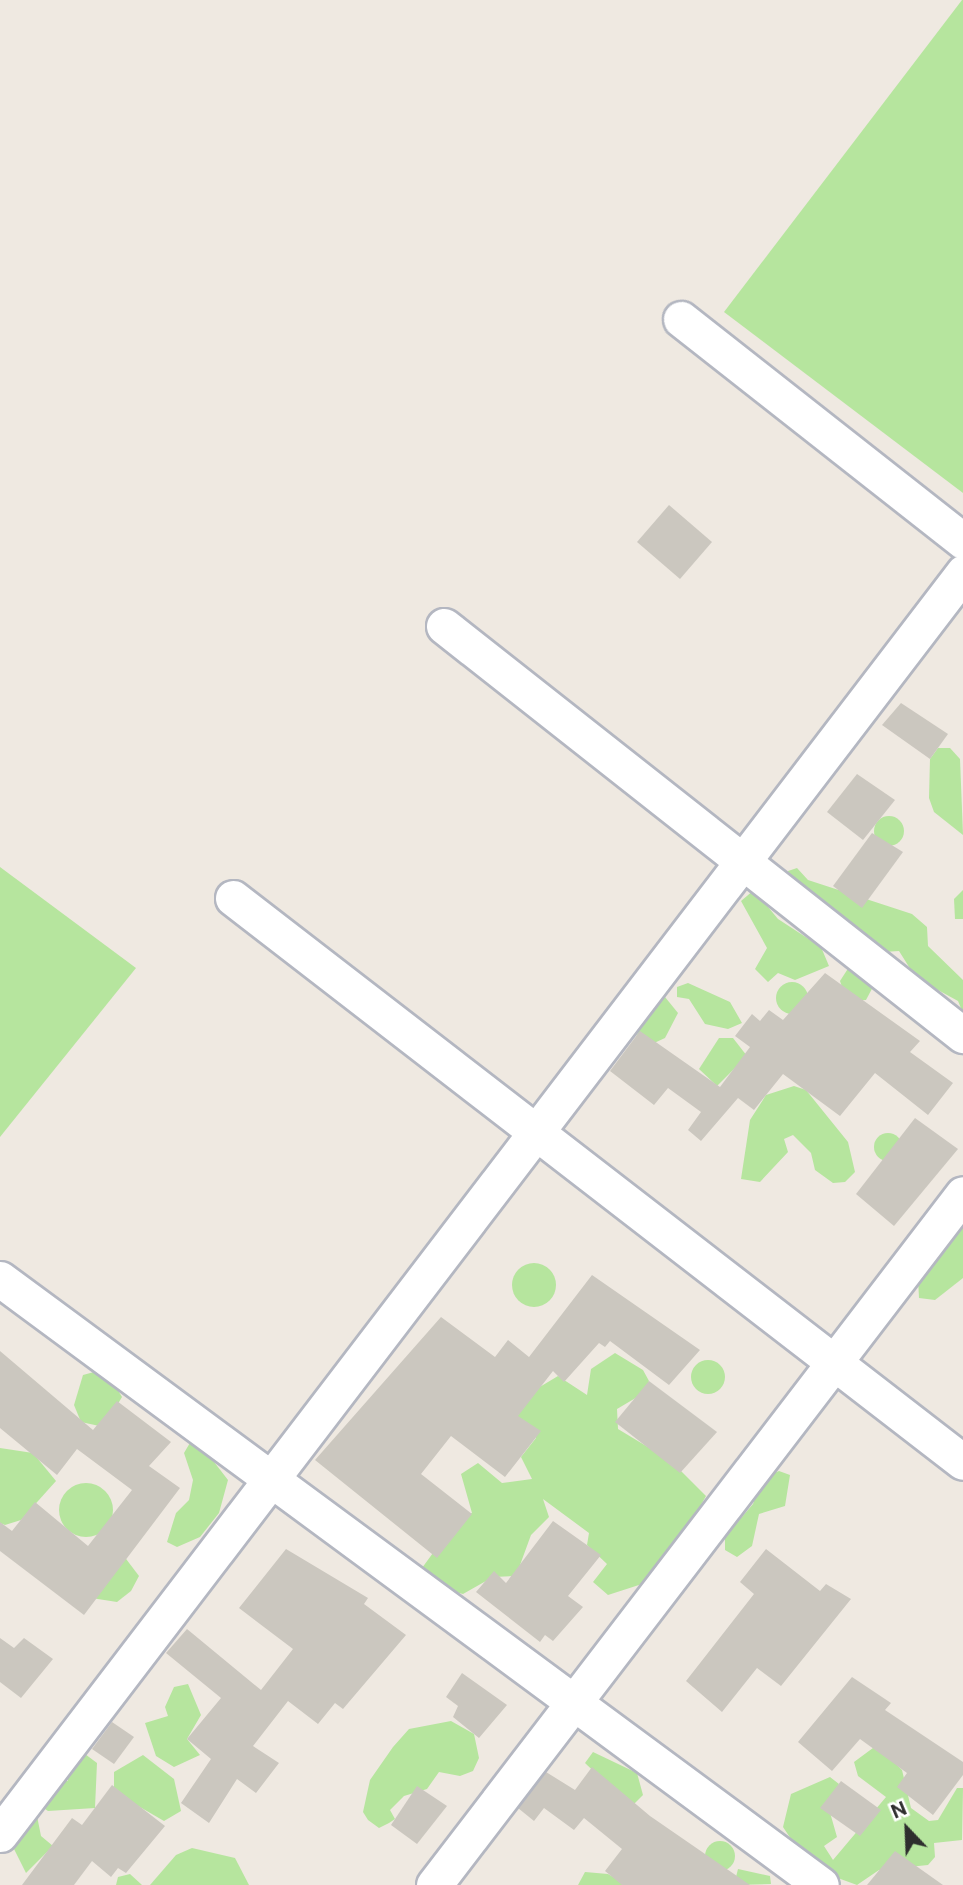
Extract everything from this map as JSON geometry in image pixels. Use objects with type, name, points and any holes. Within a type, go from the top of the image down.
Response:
[{"type":"street","points":[[681,319],[963,541]]},
{"type":"street","points":[[0,1834],[537,1137],[742,862],[963,573]]},
{"type":"street","points":[[444,626],[963,1035]]},
{"type":"street","points":[[233,898],[537,1137],[963,1462]]},
{"type":"street","points":[[434,1885],[963,1194]]},
{"type":"street","points":[[0,1279],[821,1885]]},
{"type":"green space","points":[[963,0],[963,493],[724,312]]},
{"type":"green space","points":[[938,748],[950,748],[960,759],[963,835],[934,812],[929,798],[930,759]]},
{"type":"green space","points":[[889,816],[899,821],[904,831],[899,841],[889,846],[879,841],[874,831],[879,821]]},
{"type":"green space","points":[[0,867],[136,968],[0,1137]]},
{"type":"green space","points":[[797,868],[808,880],[912,914],[927,927],[928,946],[963,980],[963,1013],[958,1001],[916,978],[899,951],[883,952],[787,890],[788,871]]},
{"type":"green space","points":[[754,890],[778,919],[821,947],[829,966],[795,980],[778,973],[768,982],[755,969],[767,948],[741,901]]},
{"type":"green space","points":[[963,890],[963,919],[955,919],[954,899]]},
{"type":"green space","points":[[849,967],[875,983],[866,1000],[847,1001],[840,981]]},
{"type":"green space","points":[[792,982],[803,987],[808,998],[803,1009],[792,1014],[781,1009],[776,998],[781,987]]},
{"type":"green space","points":[[688,983],[730,1002],[742,1023],[728,1029],[705,1024],[689,999],[677,997],[677,987]]},
{"type":"green space","points":[[665,997],[678,1013],[665,1038],[652,1044],[636,1037],[655,999]]},
{"type":"green space","points":[[719,1038],[733,1038],[747,1056],[717,1086],[699,1069]]},
{"type":"green space","points":[[794,1086],[806,1090],[848,1142],[855,1172],[845,1182],[833,1183],[815,1170],[811,1153],[793,1135],[784,1139],[788,1152],[760,1182],[741,1179],[750,1120],[766,1095]]},
{"type":"green space","points":[[888,1133],[898,1137],[902,1147],[898,1157],[888,1161],[878,1157],[874,1147],[878,1137]]},
{"type":"green space","points":[[963,1207],[963,1278],[935,1300],[919,1298],[918,1278]]},
{"type":"green space","points":[[534,1263],[549,1270],[556,1285],[549,1300],[534,1307],[519,1300],[512,1285],[519,1270]]},
{"type":"green space","points":[[615,1353],[643,1370],[649,1381],[644,1393],[617,1409],[618,1429],[671,1461],[706,1496],[687,1530],[642,1584],[608,1595],[593,1582],[607,1564],[587,1545],[589,1533],[543,1499],[549,1517],[531,1535],[516,1576],[493,1577],[463,1594],[428,1585],[422,1568],[460,1516],[472,1513],[461,1474],[478,1463],[502,1483],[532,1479],[521,1457],[536,1438],[533,1429],[510,1424],[523,1397],[558,1376],[587,1395],[591,1369]]},
{"type":"green space","points":[[708,1360],[720,1365],[725,1377],[720,1389],[708,1394],[696,1389],[691,1377],[696,1365]]},
{"type":"green space","points":[[105,1369],[122,1397],[104,1427],[81,1422],[74,1405],[83,1375]]},
{"type":"green space","points":[[194,1436],[228,1480],[219,1513],[200,1537],[177,1547],[167,1542],[176,1513],[189,1500],[193,1480],[184,1453]]},
{"type":"green space","points":[[0,1448],[33,1453],[56,1481],[21,1520],[5,1525],[0,1523]]},
{"type":"green space","points":[[779,1471],[790,1475],[785,1506],[759,1514],[752,1546],[737,1557],[725,1550],[725,1537],[753,1504],[762,1478]]},
{"type":"green space","points":[[91,1483],[101,1487],[109,1495],[113,1510],[109,1525],[101,1533],[81,1537],[71,1533],[63,1525],[59,1505],[63,1495],[71,1487]]},
{"type":"green space","points":[[117,1547],[139,1576],[131,1591],[117,1602],[85,1597]]},
{"type":"green space","points":[[188,1684],[201,1715],[187,1739],[200,1755],[174,1767],[156,1756],[145,1723],[168,1716],[165,1707],[174,1687]]},
{"type":"green space","points":[[451,1721],[474,1734],[479,1758],[473,1771],[460,1776],[439,1772],[427,1789],[404,1796],[390,1810],[395,1819],[379,1828],[368,1820],[363,1812],[370,1780],[393,1747],[409,1729]]},
{"type":"green space","points":[[877,1745],[902,1770],[911,1808],[929,1821],[938,1820],[957,1788],[963,1788],[962,1840],[934,1843],[935,1857],[928,1865],[879,1870],[857,1885],[794,1862],[793,1842],[783,1827],[791,1794],[830,1777],[839,1784],[829,1809],[837,1837],[824,1846],[833,1860],[886,1797],[858,1776],[854,1762]]},
{"type":"green space","points":[[77,1748],[97,1763],[95,1808],[48,1811],[42,1807],[51,1781],[68,1781],[62,1759]]},
{"type":"green space","points":[[593,1752],[637,1773],[643,1795],[631,1807],[585,1763]]},
{"type":"green space","points":[[143,1755],[174,1779],[181,1811],[164,1821],[114,1792],[114,1772]]},
{"type":"green space","points":[[37,1816],[41,1836],[53,1846],[26,1873],[13,1847],[25,1817]]},
{"type":"green space","points":[[720,1841],[726,1842],[734,1850],[734,1862],[726,1870],[720,1871],[714,1870],[706,1862],[705,1856],[706,1850],[714,1842]]},
{"type":"green space","points":[[192,1848],[235,1858],[249,1885],[150,1885],[176,1855]]},
{"type":"green space","points":[[738,1869],[770,1876],[771,1884],[734,1885]]},
{"type":"green space","points":[[585,1872],[608,1874],[627,1885],[578,1885]]},
{"type":"green space","points":[[130,1874],[142,1885],[116,1885],[118,1877]]},
{"type":"building","points":[[669,505],[712,542],[680,579],[637,542]]},
{"type":"building","points":[[901,703],[948,734],[930,759],[882,725]]},
{"type":"building","points":[[857,774],[895,800],[863,840],[827,812]]},
{"type":"building","points":[[872,833],[903,852],[862,908],[833,886]]},
{"type":"building","points":[[825,973],[920,1041],[910,1052],[953,1083],[928,1115],[875,1073],[840,1116],[783,1074],[754,1110],[738,1098],[701,1141],[688,1130],[701,1112],[668,1088],[654,1105],[610,1071],[640,1031],[720,1087],[750,1047],[735,1036],[752,1014],[760,1021],[769,1010],[783,1020]]},
{"type":"building","points":[[915,1118],[958,1149],[894,1226],[856,1194]]},
{"type":"building","points":[[592,1275],[700,1350],[669,1385],[610,1341],[605,1347],[599,1343],[564,1382],[553,1371],[518,1416],[541,1431],[505,1477],[451,1436],[421,1474],[472,1514],[437,1558],[315,1460],[441,1317],[495,1357],[508,1340],[529,1357]]},
{"type":"building","points":[[0,1351],[93,1430],[117,1401],[171,1442],[149,1466],[180,1488],[84,1615],[0,1551],[0,1522],[12,1531],[35,1502],[88,1546],[132,1490],[77,1449],[57,1475],[0,1428]]},
{"type":"building","points":[[649,1381],[717,1432],[680,1473],[615,1422]]},
{"type":"building","points":[[553,1521],[601,1555],[568,1596],[583,1607],[553,1641],[545,1635],[540,1642],[476,1592],[494,1571],[506,1583]]},
{"type":"building","points":[[286,1549],[368,1598],[364,1604],[406,1635],[343,1709],[335,1703],[318,1724],[288,1701],[253,1746],[279,1763],[256,1793],[237,1779],[209,1823],[181,1803],[211,1759],[187,1739],[221,1698],[166,1653],[187,1629],[261,1690],[293,1649],[239,1608]]},
{"type":"building","points":[[766,1549],[820,1591],[826,1584],[851,1599],[781,1686],[757,1668],[722,1712],[686,1681],[754,1594],[740,1582]]},
{"type":"building","points":[[0,1638],[14,1648],[24,1638],[53,1659],[21,1698],[0,1682]]},
{"type":"building","points":[[462,1673],[507,1705],[479,1738],[453,1717],[458,1706],[446,1697]]},
{"type":"building","points":[[852,1677],[891,1703],[885,1710],[963,1762],[963,1775],[933,1815],[897,1787],[907,1773],[860,1739],[832,1771],[798,1742]]},
{"type":"building","points":[[112,1722],[134,1737],[114,1764],[92,1749]]},
{"type":"building","points":[[592,1767],[650,1816],[750,1885],[622,1885],[605,1871],[622,1849],[584,1818],[574,1830],[544,1808],[534,1821],[518,1808],[546,1772],[575,1790]]},
{"type":"building","points":[[841,1781],[881,1810],[860,1836],[820,1808]]},
{"type":"building","points":[[112,1785],[165,1826],[126,1873],[118,1868],[111,1877],[92,1861],[74,1885],[22,1885],[72,1818],[82,1825]]},
{"type":"building","points":[[417,1786],[447,1806],[417,1844],[391,1825]]},
{"type":"building","points":[[895,1851],[943,1885],[867,1885]]}]
